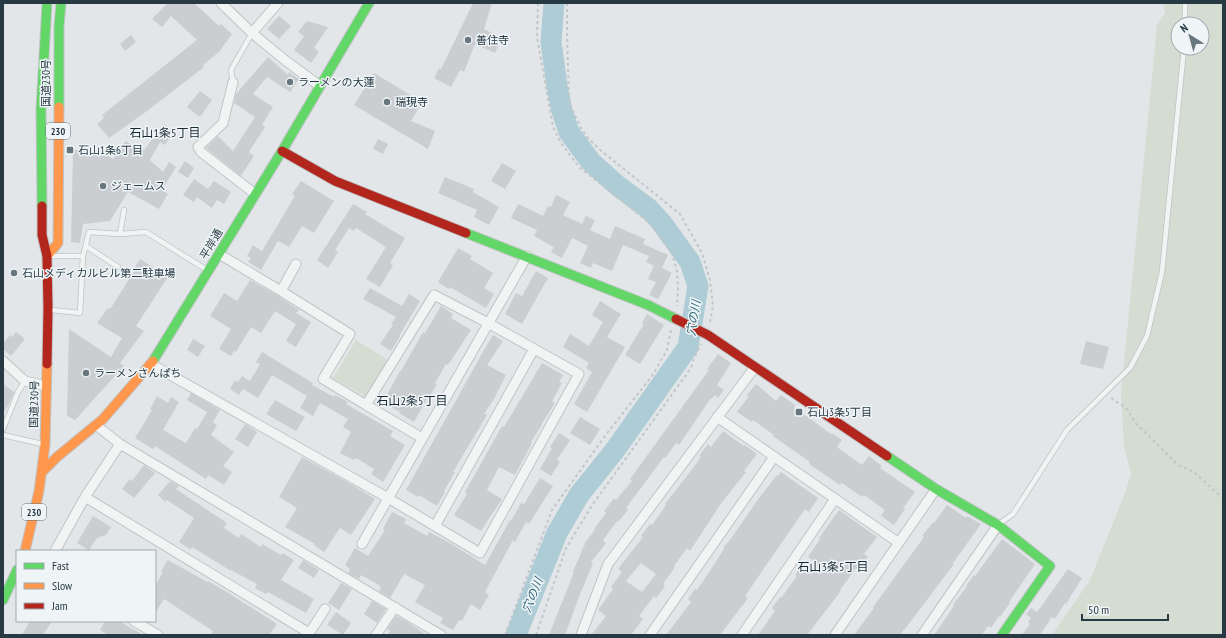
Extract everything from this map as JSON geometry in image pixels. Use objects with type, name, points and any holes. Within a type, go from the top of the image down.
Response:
[{"type":"main road","name":"国道230号","points":[[25,550],[42,472],[45,445],[48,309],[47,256],[42,235],[41,109],[44,30],[47,3]]},
{"type":"main road","name":"国道230号","points":[[47,256],[58,244],[58,26],[61,3]]},
{"type":"main road","name":"平岸通","points":[[42,472],[57,457],[96,425],[151,364],[209,272],[369,3]]},
{"type":"main road","points":[[282,151],[335,181],[648,305],[708,335],[936,489],[998,524],[1050,566],[1002,635]]},
{"type":"main road","points":[[3,600],[16,572]]},
{"type":"street","points":[[222,3],[252,33],[320,86]]},
{"type":"street","points":[[252,33],[278,3]]},
{"type":"street","points":[[233,82],[223,123],[198,147],[201,152],[255,194]]},
{"type":"street","points":[[219,254],[350,334],[323,379],[422,438]]},
{"type":"street","points":[[362,544],[527,256]]},
{"type":"street","points":[[281,291],[296,264]]},
{"type":"street","points":[[151,364],[388,498],[480,553],[579,374],[488,323],[434,295],[366,405]]},
{"type":"street","points":[[435,526],[534,349]]},
{"type":"street","points":[[3,361],[25,381],[46,386]]},
{"type":"street","points":[[581,635],[608,564],[755,367]]},
{"type":"street","points":[[717,418],[899,543]]},
{"type":"street","points":[[96,425],[120,444],[442,635]]},
{"type":"street","points":[[56,550],[85,496],[120,444]]},
{"type":"street","points":[[650,635],[774,457]]},
{"type":"street","points":[[835,635],[936,489]]},
{"type":"street","points":[[85,496],[308,634],[325,609]]},
{"type":"street","points":[[742,635],[835,499]]},
{"type":"street","points":[[922,635],[998,524]]},
{"type":"street","points":[[376,635],[395,607]]},
{"type":"street","points":[[136,622],[158,635]]},
{"type":"lane","points":[[1184,16],[1185,3]]},
{"type":"lane","points":[[233,82],[231,70],[252,33]]},
{"type":"lane","points":[[998,524],[1013,514],[1067,430],[1130,368],[1148,336],[1162,272],[1183,56]]},
{"type":"lane","points":[[120,234],[124,210]]},
{"type":"lane","points":[[48,309],[80,313],[83,256],[89,232],[120,234],[146,232],[209,272]]},
{"type":"lane","points":[[86,246],[118,267]]},
{"type":"lane","points":[[47,256],[83,256]]},
{"type":"lane","points":[[3,428],[18,392],[25,381]]},
{"type":"lane","points":[[3,435],[45,445]]},
{"type":"path","points":[[505,635],[552,510],[605,436],[652,376],[667,350],[676,320],[678,289],[677,271],[672,253],[651,224],[579,167],[561,143],[553,128],[537,37],[538,3]]},
{"type":"path","points":[[536,635],[566,548],[593,504],[691,368],[698,350],[708,335],[713,306],[710,280],[702,253],[680,214],[599,149],[587,137],[575,117],[569,104],[567,3]]},
{"type":"path","points":[[1104,393],[1126,408],[1137,425],[1178,465],[1194,472],[1223,498]]},
{"type":"shaded area","points":[[1163,3],[1223,3],[1223,635],[1052,635],[1090,580],[1125,493],[1131,474],[1124,447],[1121,394],[1157,25],[1165,13]]},
{"type":"shaded area","points":[[356,340],[388,360],[366,397],[333,378]]},
{"type":"building","points":[[168,3],[194,3],[219,26],[221,24],[232,34],[219,52],[203,65],[204,67],[109,138],[97,124],[104,118],[102,115],[197,40],[171,16],[162,27],[152,19]]},
{"type":"building","points":[[473,3],[492,3],[484,29],[502,38],[495,53],[475,44],[464,72],[460,70],[451,87],[434,78],[439,68],[441,69]]},
{"type":"building","points":[[279,16],[291,26],[279,39],[267,29]]},
{"type":"building","points":[[307,21],[328,27],[314,48],[319,52],[311,63],[294,50],[304,36],[298,32]]},
{"type":"building","points":[[131,35],[136,42],[125,51],[120,44]]},
{"type":"building","points":[[268,57],[288,75],[289,72],[299,79],[290,92],[267,77],[253,94],[273,107],[262,125],[265,127],[249,152],[254,156],[241,176],[206,148],[218,136],[233,151],[255,117],[234,103],[236,94]]},
{"type":"building","points":[[374,73],[422,102],[411,121],[435,131],[428,149],[354,105]]},
{"type":"building","points":[[200,91],[212,100],[200,117],[187,107]]},
{"type":"building","points":[[164,124],[174,132],[165,145],[160,142],[150,160],[163,172],[169,162],[176,167],[162,190],[168,194],[159,209],[128,192],[110,221],[83,224],[80,243],[71,242],[73,150],[100,150],[113,159],[126,141],[135,148],[137,144],[144,150]]},
{"type":"building","points":[[378,139],[388,144],[383,154],[373,149]]},
{"type":"building","points":[[185,161],[194,168],[188,178],[178,172]]},
{"type":"building","points":[[502,163],[516,171],[505,189],[491,181]]},
{"type":"building","points":[[445,177],[474,189],[473,192],[499,207],[489,225],[474,217],[477,210],[438,193]]},
{"type":"building","points":[[194,179],[208,189],[214,181],[231,192],[224,204],[217,200],[212,208],[197,197],[194,202],[183,195]]},
{"type":"building","points":[[301,181],[334,201],[314,233],[302,226],[289,247],[278,241],[261,270],[248,262],[251,258],[247,256],[253,245],[262,251],[295,196],[292,194]]},
{"type":"building","points":[[556,195],[570,202],[563,215],[582,224],[586,216],[595,220],[590,230],[610,239],[615,226],[645,239],[643,244],[668,255],[662,268],[672,273],[658,299],[649,295],[656,282],[648,279],[654,266],[646,262],[649,256],[623,245],[612,271],[593,263],[591,268],[580,263],[588,246],[572,238],[562,258],[551,252],[554,247],[534,236],[537,230],[511,218],[518,204],[543,216],[548,206],[551,207]]},
{"type":"building","points":[[353,204],[367,212],[365,214],[405,238],[390,263],[393,265],[380,287],[366,279],[386,247],[356,228],[354,231],[349,228],[335,250],[338,252],[328,268],[317,260]]},
{"type":"building","points":[[458,248],[472,256],[470,259],[493,273],[484,288],[494,294],[486,308],[450,287],[449,289],[438,282]]},
{"type":"building","points":[[140,259],[168,277],[136,326],[144,331],[120,363],[124,366],[75,420],[67,416],[69,329],[111,357],[122,338],[97,323],[108,308],[110,309],[135,270],[133,270]]},
{"type":"building","points":[[536,271],[548,278],[522,324],[505,314],[516,293],[522,296]]},
{"type":"building","points":[[250,280],[299,310],[296,313],[311,322],[296,347],[286,341],[296,324],[275,311],[261,333],[251,327],[236,352],[234,351],[231,356],[219,349],[231,329],[210,316],[224,293],[237,301]]},
{"type":"building","points":[[370,288],[402,306],[409,294],[420,301],[391,351],[380,344],[393,325],[391,324],[396,317],[363,299]]},
{"type":"building","points":[[600,301],[621,314],[607,337],[625,347],[587,412],[574,404],[592,372],[586,368],[589,363],[563,347],[570,334],[589,346],[603,322],[592,315]]},
{"type":"building","points":[[441,306],[453,314],[451,318],[471,330],[448,365],[446,364],[435,383],[437,384],[414,422],[383,402],[423,332],[425,333]]},
{"type":"building","points":[[647,314],[664,325],[640,364],[625,355],[644,324],[642,323]]},
{"type":"building","points":[[16,332],[25,339],[11,356],[3,349],[3,344],[10,335],[12,337]]},
{"type":"building","points":[[493,335],[503,341],[487,365],[506,375],[494,399],[484,414],[487,415],[453,472],[455,472],[437,506],[419,495],[418,497],[406,490]]},
{"type":"building","points":[[193,339],[205,346],[198,357],[187,350]]},
{"type":"building","points":[[1086,341],[1109,347],[1103,369],[1080,364]]},
{"type":"building","points":[[262,352],[313,383],[312,385],[334,397],[335,395],[348,402],[346,404],[393,431],[390,436],[405,445],[383,482],[371,474],[374,469],[356,458],[354,460],[340,453],[351,432],[343,427],[348,419],[320,403],[313,416],[300,408],[307,396],[272,375],[258,398],[243,389],[239,395],[230,389],[235,380],[238,382],[242,376],[250,381],[260,364],[256,362]]},
{"type":"building","points":[[718,354],[731,363],[717,385],[724,390],[718,398],[715,395],[712,399],[711,398],[679,445],[676,443],[665,458],[664,457],[626,508],[628,510],[618,522],[617,521],[603,540],[606,543],[591,562],[593,563],[565,635],[549,635],[582,551],[581,550],[585,545],[584,544],[606,513],[604,511],[614,498],[616,500],[632,481],[630,479],[709,370],[707,369]]},
{"type":"building","points":[[542,363],[563,375],[559,382],[562,383],[552,401],[555,403],[531,442],[532,443],[515,475],[499,467],[487,490],[502,499],[481,531],[454,515],[467,494],[465,492],[502,426],[504,427]]},
{"type":"building","points":[[3,384],[14,392],[3,413]]},
{"type":"building","points":[[756,384],[776,401],[781,395],[795,405],[794,407],[831,434],[832,433],[842,440],[837,447],[862,465],[869,456],[882,466],[880,468],[915,492],[903,508],[905,509],[894,525],[881,516],[885,510],[864,495],[862,497],[842,483],[840,485],[809,464],[810,462],[753,420],[752,422],[737,412],[749,396],[747,395]]},
{"type":"building","points":[[191,393],[220,410],[213,422],[217,425],[211,435],[234,452],[223,466],[232,472],[224,485],[208,475],[206,479],[155,446],[153,449],[135,438],[152,410],[150,409],[157,396],[168,403],[171,397],[179,402],[163,430],[186,443],[195,428],[197,429],[207,412],[187,400]]},
{"type":"building","points":[[275,400],[305,417],[296,431],[266,414]]},
{"type":"building","points":[[580,417],[600,429],[590,445],[570,433]]},
{"type":"building","points":[[245,424],[257,432],[248,447],[235,439]]},
{"type":"building","points":[[723,431],[757,454],[744,471],[746,472],[722,502],[690,551],[687,548],[674,566],[675,567],[663,584],[665,586],[656,598],[654,596],[639,616],[643,619],[631,635],[591,635],[606,616],[598,610],[613,589],[611,587],[622,572],[618,569],[701,457],[699,456],[708,444],[711,447]],"holes":[[[641,563],[656,574],[642,592],[626,581]]]},
{"type":"building","points":[[559,433],[570,440],[557,460],[560,462],[551,476],[540,469],[552,448],[550,447]]},
{"type":"building","points":[[302,457],[375,499],[351,535],[340,528],[324,552],[314,545],[315,544],[285,527],[297,508],[279,497]]},
{"type":"building","points":[[144,465],[155,473],[134,498],[122,489],[130,479],[132,481]]},
{"type":"building","points":[[781,472],[818,498],[809,512],[805,509],[745,596],[748,598],[720,635],[666,635],[691,602],[688,599],[695,589],[697,590],[724,549],[723,548],[759,498]]},
{"type":"building","points":[[540,478],[553,486],[529,524],[526,522],[515,542],[513,540],[485,592],[489,595],[480,610],[471,604],[462,621],[459,620],[453,630],[440,623],[443,618],[415,602],[425,585],[404,574],[390,598],[379,591],[381,588],[379,585],[361,575],[359,579],[348,573],[350,569],[345,565],[355,548],[368,556],[385,530],[383,529],[392,512],[406,519],[404,523],[427,536],[429,532],[485,565],[510,520],[511,521],[521,503],[524,504]]},
{"type":"building","points":[[170,481],[179,486],[176,489],[227,523],[224,528],[239,538],[241,534],[261,547],[262,544],[281,555],[283,553],[294,560],[281,580],[314,599],[306,613],[268,592],[266,594],[255,588],[257,584],[231,571],[192,547],[191,550],[179,542],[194,518],[167,500],[165,502],[158,495]]},
{"type":"building","points":[[947,505],[966,518],[967,516],[981,524],[953,563],[954,564],[900,635],[854,635],[924,537],[922,536]]},
{"type":"building","points":[[839,510],[877,537],[864,554],[868,557],[858,570],[856,568],[840,590],[841,591],[807,635],[758,635],[775,611],[772,608],[797,576],[795,575],[800,567],[815,562],[808,557],[820,539],[819,538]]},
{"type":"building","points":[[93,516],[111,527],[106,535],[96,539],[89,550],[77,543]]},
{"type":"building","points":[[1002,539],[1035,564],[1009,602],[1010,603],[991,628],[988,626],[982,635],[934,635],[966,586]]},
{"type":"building","points":[[168,560],[227,592],[277,624],[269,635],[211,635],[213,631],[164,599],[156,611],[156,584],[163,572],[161,571]]},
{"type":"building","points":[[303,560],[319,570],[314,578],[298,568]]},
{"type":"building","points":[[1068,569],[1082,578],[1066,604],[1065,603],[1055,619],[1052,617],[1040,635],[1022,635],[1030,624],[1028,622],[1031,618],[1026,614],[1031,608],[1037,612]]},
{"type":"building","points":[[341,583],[352,589],[339,610],[328,603]]},
{"type":"building","points":[[372,601],[386,609],[377,623],[364,614]]},
{"type":"building","points":[[336,612],[351,623],[343,635],[327,625]]},
{"type":"building","points":[[396,616],[426,635],[387,635],[390,631],[387,629]]},
{"type":"building","points":[[29,622],[51,622],[43,635],[22,635]]},
{"type":"building","points":[[104,622],[121,622],[143,635],[108,635],[100,630]]},
{"type":"waterway","name":"穴の川","points":[[516,635],[557,533],[579,495],[615,450],[688,347],[698,286],[690,262],[661,222],[649,209],[618,186],[591,162],[569,132],[562,111],[551,42],[554,3]]},
{"type":"traffic: fast","points":[[42,206],[41,109],[47,3]]},
{"type":"traffic: fast","points":[[59,107],[59,27],[61,3]]},
{"type":"traffic: fast","points":[[153,361],[282,151],[369,3]]},
{"type":"traffic: fast","points":[[466,233],[648,305],[676,319]]},
{"type":"traffic: fast","points":[[887,456],[936,489],[998,525],[1050,566],[1002,635]]},
{"type":"traffic: fast","points":[[3,600],[16,572]]},
{"type":"traffic: slow","points":[[47,256],[58,243],[59,107]]},
{"type":"traffic: slow","points":[[42,472],[57,457],[103,419],[153,361]]},
{"type":"traffic: slow","points":[[25,550],[39,491],[45,445],[47,364]]},
{"type":"traffic: jam","points":[[282,151],[335,181],[466,233]]},
{"type":"traffic: jam","points":[[42,206],[42,235],[47,256],[47,364]]},
{"type":"traffic: jam","points":[[676,319],[708,335],[887,456]]},
{"type":"place","name":"善住寺","points":[[468,40]]},
{"type":"place","name":"ラーメンの大蓮","points":[[290,82]]},
{"type":"place","name":"瑞現寺","points":[[387,102]]},
{"type":"place","name":"石山1条6丁目","points":[[70,150]]},
{"type":"place","name":"ジェームス","points":[[103,186]]},
{"type":"place","name":"石山メディカルビル第二駐車場","points":[[14,273]]},
{"type":"place","name":"ラーメンさんぱち","points":[[86,373]]},
{"type":"place","name":"石山3条5丁目","points":[[799,412]]},
{"type":"district","name":"石山1条5丁目","points":[[165,132]]},
{"type":"district","name":"石山2条5丁目","points":[[412,400]]},
{"type":"district","name":"石山3条5丁目","points":[[833,566]]}]
